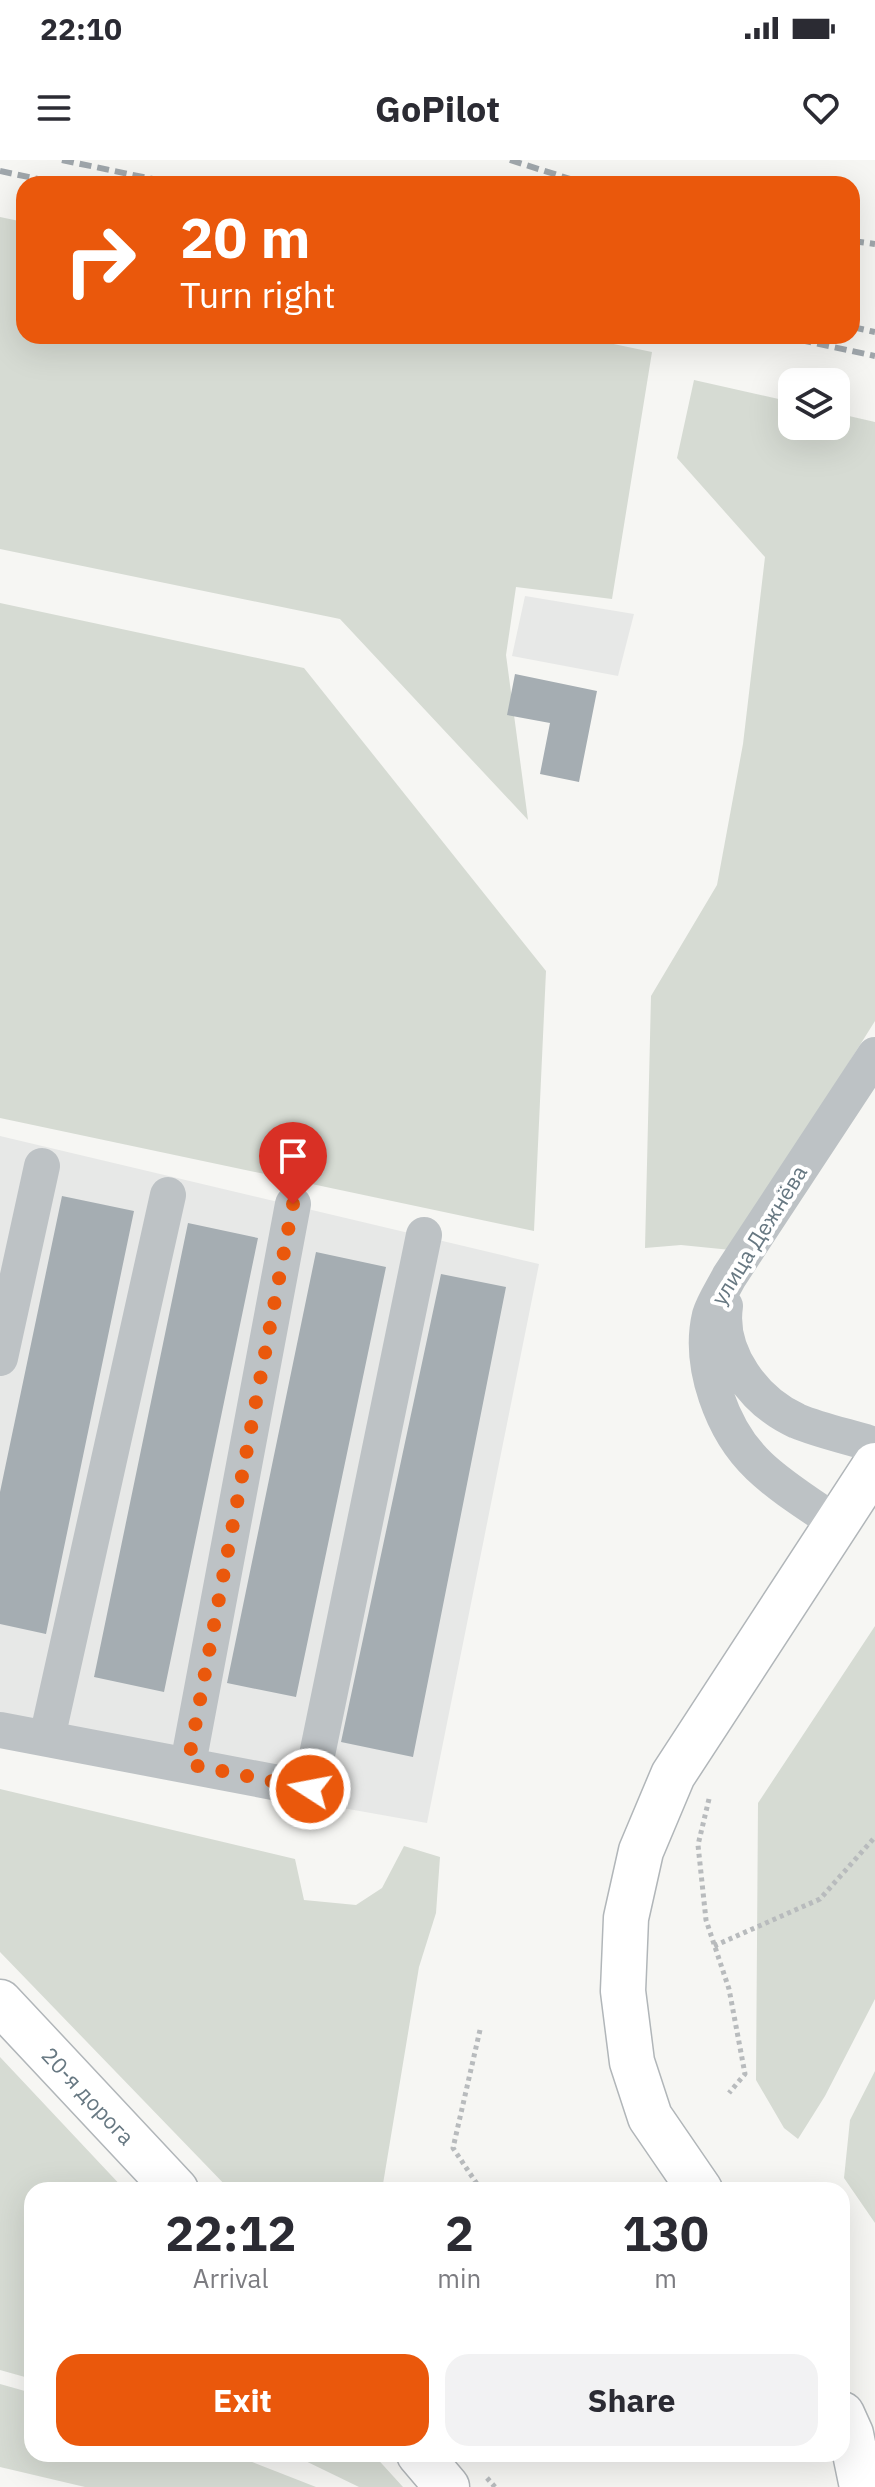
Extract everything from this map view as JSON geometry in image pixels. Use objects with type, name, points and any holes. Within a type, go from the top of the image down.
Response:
[{"type":"main road","points":[[695,2182],[650,2117],[632,2062],[623,1991],[626,1918],[641,1851],[673,1775],[875,1465]]},
{"type":"main road","name":"20-я дорога","points":[[0,2002],[169,2182]]},
{"type":"main road","points":[[850,2399],[875,2424]]},
{"type":"main road","points":[[850,2432],[862,2487]]},
{"type":"main road","points":[[426,2462],[447,2487]]},
{"type":"street","name":"улица Дежнёва","points":[[838,1524],[759,1466],[735,1435],[710,1379],[706,1348],[711,1313],[729,1277],[875,1055]]},
{"type":"street","points":[[0,1358],[42,1166]]},
{"type":"street","points":[[47,1738],[168,1195]]},
{"type":"street","points":[[188,1764],[293,1204]]},
{"type":"street","points":[[0,1730],[310,1789],[424,1235]]},
{"type":"street","points":[[729,1277],[724,1314],[726,1339],[739,1370],[764,1399],[796,1420],[875,1445]]},
{"type":"path","points":[[710,1794],[698,1845],[706,1920],[729,1989],[745,2074],[729,2093]]},
{"type":"path","points":[[714,1946],[820,1899],[875,1837]]},
{"type":"path","points":[[476,2182],[453,2148],[480,2030]]},
{"type":"shaded area","points":[[0,217],[16,220],[16,344],[614,344],[652,352],[612,599],[516,587],[506,655],[528,820],[340,619],[0,549]]},
{"type":"shaded area","points":[[694,380],[778,399],[778,440],[850,440],[850,416],[875,422],[875,1021],[731,1250],[681,1245],[645,1248],[651,996],[717,885],[743,744],[765,557],[677,458]]},
{"type":"shaded area","points":[[525,596],[634,614],[618,676],[512,656]]},
{"type":"shaded area","points":[[0,603],[304,668],[546,971],[534,1231],[0,1118]]},
{"type":"shaded area","points":[[0,1136],[539,1264],[427,1823],[0,1747]]},
{"type":"shaded area","points":[[875,1626],[875,1999],[825,2096],[798,2139],[784,2128],[756,2080],[758,1803]]},
{"type":"shaded area","points":[[0,1789],[295,1859],[304,1900],[356,1905],[382,1888],[404,1846],[440,1857],[436,1913],[419,1967],[383,2182],[222,2182],[0,1952]]},
{"type":"shaded area","points":[[0,2057],[117,2182],[24,2182],[24,2377],[0,2370]]},
{"type":"shaded area","points":[[875,2071],[875,2223],[850,2187],[850,2182],[844,2178],[850,2120]]},
{"type":"shaded area","points":[[0,2384],[24,2391],[24,2462],[252,2462],[316,2487],[85,2487],[0,2467]]},
{"type":"shaded area","points":[[307,2462],[380,2462],[403,2487],[359,2487]]},
{"type":"building","points":[[515,674],[597,691],[579,782],[540,774],[550,723],[507,715]]},
{"type":"building","points":[[62,1196],[134,1211],[46,1634],[0,1624],[0,1492]]},
{"type":"building","points":[[188,1223],[258,1238],[164,1692],[94,1677]]},
{"type":"building","points":[[316,1252],[386,1267],[296,1697],[227,1683]]},
{"type":"building","points":[[441,1274],[506,1287],[413,1757],[341,1742]]},
{"type":"railway","points":[[62,160],[138,176]]},
{"type":"railway","points":[[510,160],[561,176]]},
{"type":"railway","points":[[0,171],[24,176]]},
{"type":"railway","points":[[860,242],[875,244]]},
{"type":"railway","points":[[860,329],[875,332]]},
{"type":"railway","points":[[819,344],[875,356]]},
{"type":"route","points":[[293,1204],[188,1764],[310,1789]]}]
